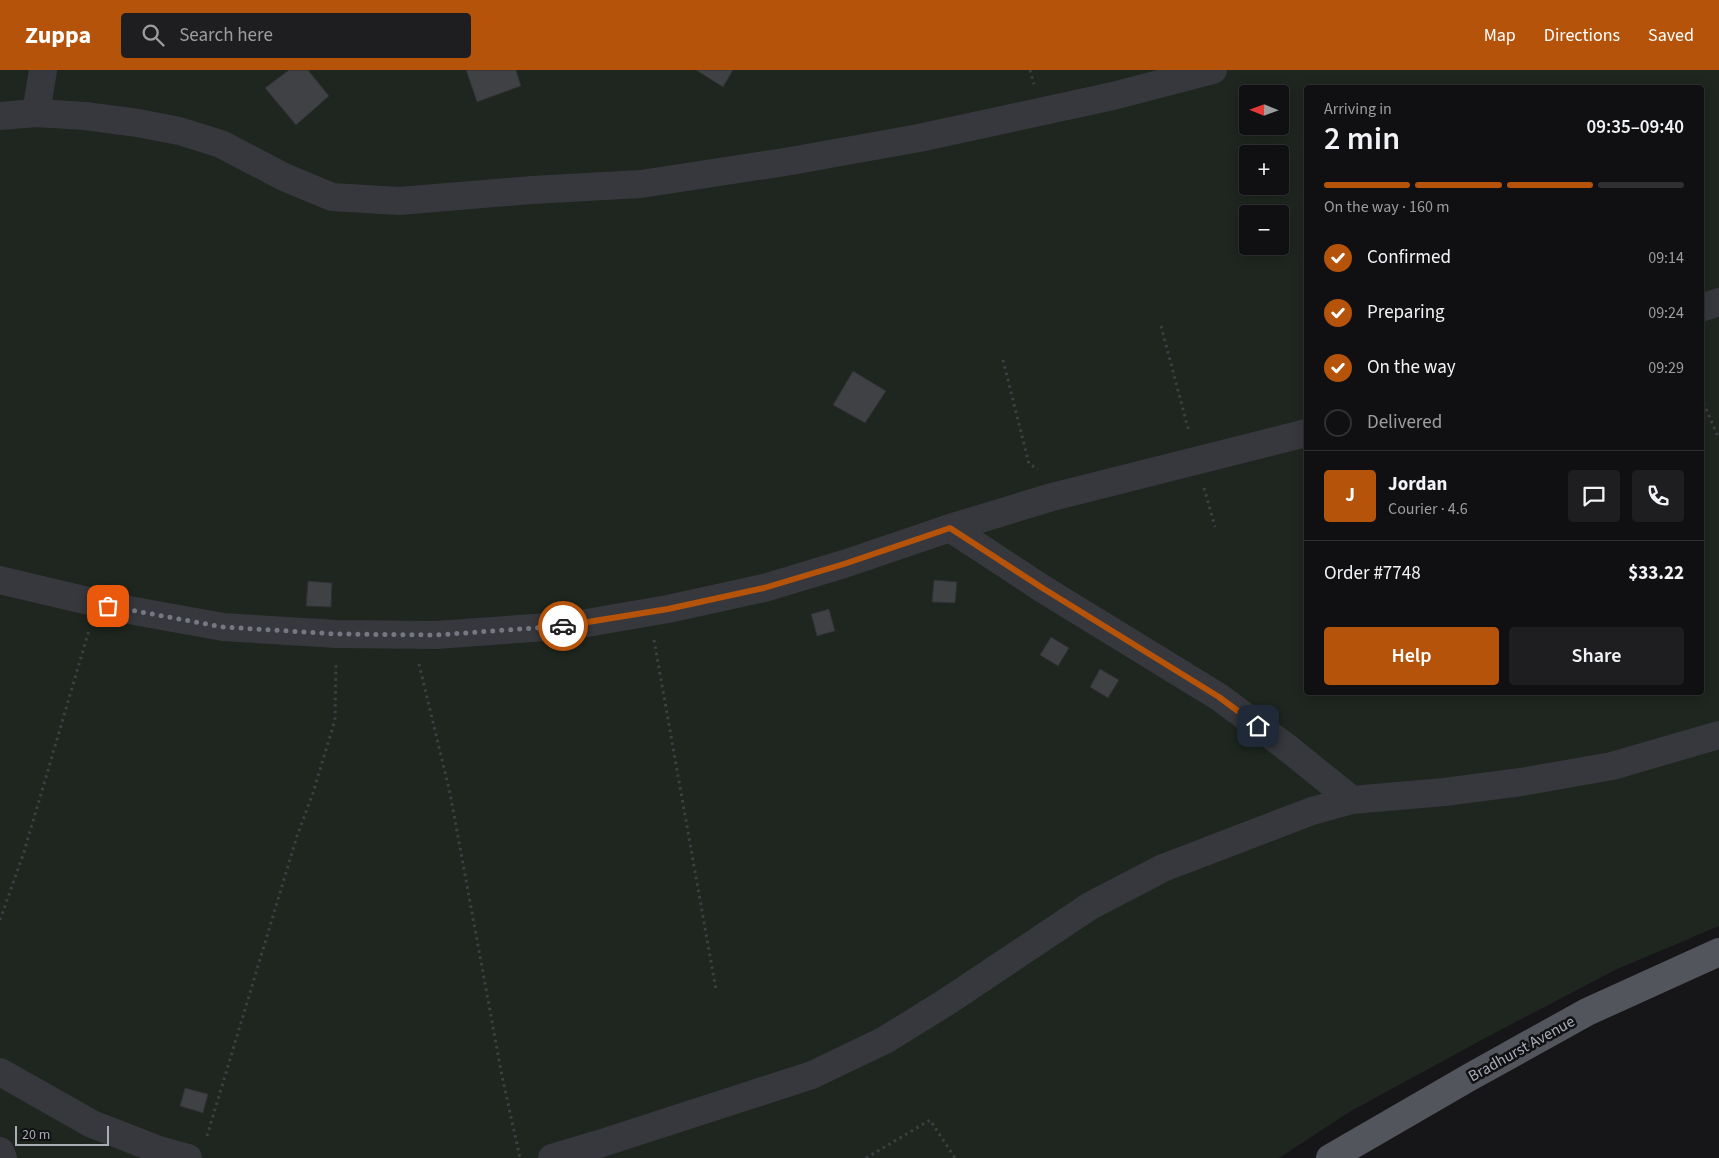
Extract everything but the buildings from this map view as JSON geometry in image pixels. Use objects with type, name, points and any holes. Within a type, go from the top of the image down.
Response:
[{"type":"main road","name":"Bradhurst Avenue","points":[[1330,1158],[1587,1012],[1719,952]]},
{"type":"lane","points":[[36,113],[43,70]]},
{"type":"lane","points":[[0,116],[36,113],[85,116],[179,131],[221,144],[284,177],[332,197],[398,201],[532,190],[641,184],[784,162],[919,138],[1113,96],[1213,70]]},
{"type":"lane","points":[[1704,307],[1719,302]]},
{"type":"lane","points":[[0,580],[97,603],[223,627],[337,634],[436,635],[575,625],[649,613],[764,588],[844,564],[950,528],[1075,492],[1304,433]]},
{"type":"lane","points":[[950,528],[1044,589],[1219,697],[1285,746],[1352,800]]},
{"type":"lane","points":[[552,1158],[608,1142],[812,1075],[885,1040],[948,1001],[1090,906],[1163,868],[1312,811],[1352,800],[1444,792],[1521,782],[1612,766],[1719,735]]},
{"type":"lane","points":[[0,1072],[92,1124],[159,1150],[197,1149]]},
{"type":"lane","points":[[0,1151],[3,1158]]},
{"type":"path","points":[[1161,326],[1215,527]]},
{"type":"path","points":[[1003,360],[1029,464],[1075,492]]},
{"type":"path","points":[[1704,404],[1719,439]]},
{"type":"path","points":[[0,920],[24,852],[97,603]]},
{"type":"path","points":[[649,613],[716,990]]},
{"type":"path","points":[[197,1149],[335,720],[337,634]]},
{"type":"path","points":[[412,634],[450,793],[502,1076],[520,1158]]},
{"type":"path","points":[[866,1158],[930,1120],[954,1158]]},
{"type":"shaded area","points":[[0,70],[1719,70],[1719,926],[1615,970],[1351,1111],[1279,1158],[0,1158]]},
{"type":"way so far","points":[[108,606],[223,627],[337,634],[436,635],[563,626]]},
{"type":"route","points":[[563,626],[668,609],[764,588],[844,564],[950,528],[1044,589],[1219,697],[1258,726]]}]
